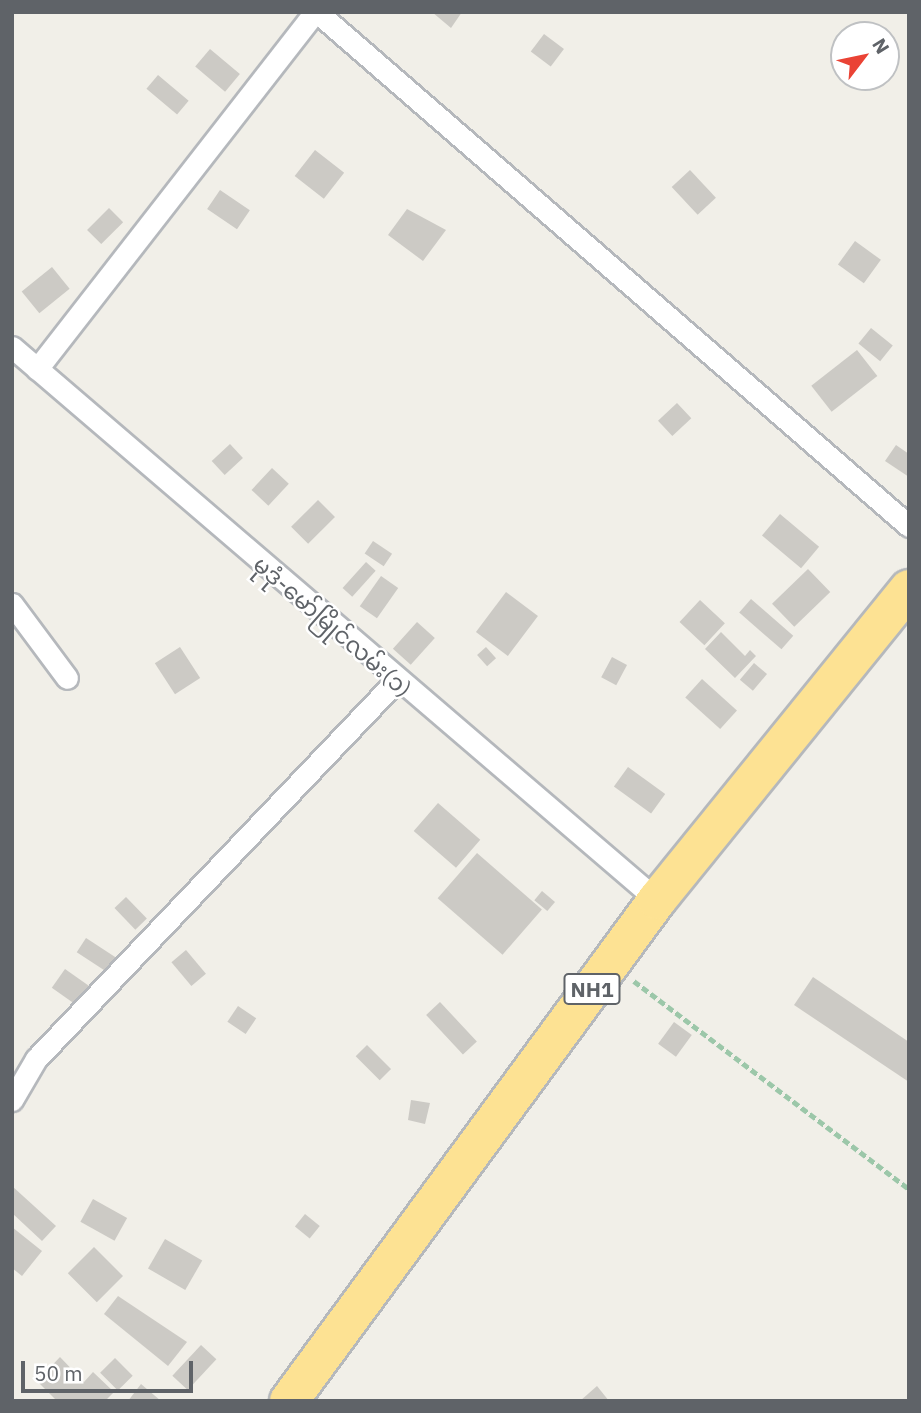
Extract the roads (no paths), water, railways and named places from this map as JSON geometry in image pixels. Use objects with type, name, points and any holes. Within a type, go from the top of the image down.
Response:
[{"type":"highway","name":"NH1","points":[[289,1401],[657,900],[909,589]]},
{"type":"street","points":[[22,362],[316,12],[909,526]]},
{"type":"street","name":"မုဒုံ-မော်မြိုင်လမ်း(၁)","points":[[22,362],[657,900]]},
{"type":"street","points":[[12,604],[67,678]]},
{"type":"street","points":[[12,1100],[36,1059],[396,681]]}]
